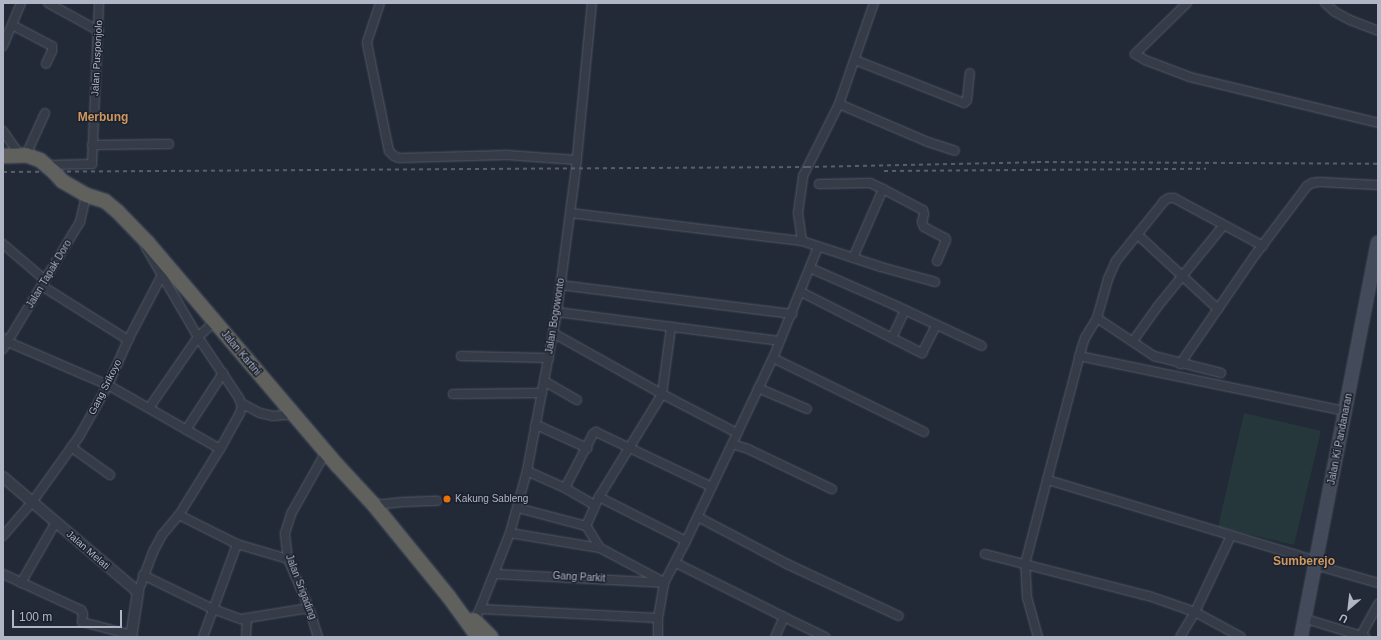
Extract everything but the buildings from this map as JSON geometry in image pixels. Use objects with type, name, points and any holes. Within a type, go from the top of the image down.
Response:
[{"type":"highway","name":"Jalan Kartini","points":[[3,156],[23,155],[40,160],[48,165],[62,181],[86,195],[111,206],[136,230],[164,271],[214,321],[326,452],[374,505],[449,597],[478,637]]},
{"type":"highway","name":"Jalan Kartini","points":[[449,597],[477,614],[491,637]]},
{"type":"main road","name":"Jalan Ki Pandanaran","points":[[1301,637],[1306,619],[1315,563],[1378,242]]},
{"type":"street","points":[[3,46],[21,3]]},
{"type":"street","points":[[48,3],[99,31]]},
{"type":"street","name":"Jalan Pusponjolo","points":[[48,165],[92,164],[99,31],[99,3]]},
{"type":"street","points":[[380,3],[367,42],[390,151],[394,156],[399,158],[507,155],[577,160]]},
{"type":"street","name":"Jalan Bogowonto","points":[[477,614],[495,574],[518,508],[527,471],[554,333],[577,160],[592,3]]},
{"type":"street","points":[[802,241],[798,214],[803,176],[839,104],[874,3]]},
{"type":"street","points":[[1185,3],[1135,54],[1145,60],[1190,77],[1378,123]]},
{"type":"street","points":[[1325,3],[1335,12],[1350,20],[1378,31]]},
{"type":"street","points":[[12,25],[52,46],[52,51],[46,64]]},
{"type":"street","points":[[855,60],[964,103],[967,100],[970,73]]},
{"type":"street","points":[[839,104],[928,142],[955,151]]},
{"type":"street","points":[[3,131],[23,155],[45,113]]},
{"type":"street","points":[[92,145],[169,144]]},
{"type":"street","points":[[819,184],[870,183],[923,210],[924,214],[922,222],[924,227],[945,238],[946,240],[937,261]]},
{"type":"street","points":[[1180,364],[1307,186],[1312,183],[1378,185]]},
{"type":"street","points":[[853,258],[883,189]]},
{"type":"street","name":"Jalan Tapak Doro","points":[[5,343],[80,222],[86,195]]},
{"type":"street","points":[[1038,637],[1027,597],[1025,564],[1079,356],[1085,338],[1097,318],[1112,270],[1164,201],[1169,198],[1174,198],[1223,226],[1263,246]]},
{"type":"street","points":[[570,213],[802,241],[853,258],[935,282]]},
{"type":"street","points":[[1133,341],[1158,306],[1223,226]]},
{"type":"street","points":[[1138,235],[1218,309]]},
{"type":"street","points":[[3,244],[43,283],[128,340]]},
{"type":"street","points":[[658,637],[658,618],[663,582],[676,563],[772,358],[792,314],[818,247]]},
{"type":"street","points":[[810,268],[982,346]]},
{"type":"street","points":[[164,271],[198,336],[241,403],[260,413],[273,416],[294,414]]},
{"type":"street","name":"Gang Srikoyo","points":[[3,536],[33,502],[71,447],[108,385],[128,340],[164,271]]},
{"type":"street","points":[[560,285],[792,314]]},
{"type":"street","points":[[800,292],[922,353],[936,325]]},
{"type":"street","points":[[892,338],[905,310]]},
{"type":"street","points":[[557,312],[779,341]]},
{"type":"street","points":[[1097,318],[1154,356],[1180,364],[1221,373]]},
{"type":"street","points":[[149,408],[198,336],[214,321]]},
{"type":"street","points":[[586,526],[594,505],[662,394],[671,327]]},
{"type":"street","points":[[554,333],[662,394],[737,433]]},
{"type":"street","points":[[5,343],[108,385],[220,450]]},
{"type":"street","points":[[461,356],[549,358]]},
{"type":"street","points":[[1079,356],[1345,411]]},
{"type":"street","points":[[772,358],[924,432]]},
{"type":"street","points":[[186,430],[223,373]]},
{"type":"street","points":[[544,381],[577,400]]},
{"type":"street","points":[[758,388],[807,409]]},
{"type":"street","points":[[453,394],[542,393]]},
{"type":"street","points":[[3,574],[80,610],[83,614],[81,621],[83,623],[132,636],[138,592],[143,575],[162,535],[179,515],[220,450],[240,413],[241,403]]},
{"type":"street","points":[[535,426],[541,427],[587,448]]},
{"type":"street","points":[[565,488],[595,432],[712,487]]},
{"type":"street","points":[[732,444],[748,449],[832,489]]},
{"type":"street","points":[[71,447],[110,475]]},
{"type":"street","name":"Jalan Srigading","points":[[318,637],[309,608],[288,559],[285,533],[287,524],[326,452]]},
{"type":"street","points":[[527,471],[565,488],[594,505]]},
{"type":"street","name":"Jalan Melati","points":[[3,477],[138,592]]},
{"type":"street","points":[[1048,480],[1378,583]]},
{"type":"street","points":[[599,497],[686,541]]},
{"type":"street","points":[[374,505],[437,501]]},
{"type":"street","points":[[518,508],[586,526],[600,548]]},
{"type":"street","points":[[179,515],[237,544],[288,559]]},
{"type":"street","points":[[698,517],[787,564],[899,616]]},
{"type":"street","points":[[21,583],[56,522]]},
{"type":"street","points":[[510,533],[600,548],[663,582]]},
{"type":"street","points":[[1180,637],[1195,612],[1231,536]]},
{"type":"street","points":[[203,637],[237,544]]},
{"type":"street","points":[[985,554],[1149,596],[1195,612],[1241,637]]},
{"type":"street","points":[[676,563],[825,637]]},
{"type":"street","name":"Gang Parkit","points":[[495,574],[663,582]]},
{"type":"street","points":[[143,575],[235,618],[247,619],[309,608]]},
{"type":"street","points":[[1306,619],[1362,636],[1378,604]]},
{"type":"street","points":[[477,614],[658,618]]},
{"type":"street","points":[[775,637],[784,617]]},
{"type":"street","points":[[246,637],[247,619]]},
{"type":"shaded area","points":[[1244,413],[1321,431],[1294,545],[1218,527]]},
{"type":"railway","points":[[3,172],[807,167],[1037,162],[1378,164]]},
{"type":"railway","points":[[884,171],[1206,169]]},
{"type":"place","name":"Kakung Sableng","points":[[447,499]]},
{"type":"district","name":"Merbung","points":[[103,118]]},
{"type":"district","name":"Sumberejo","points":[[1304,562]]}]
